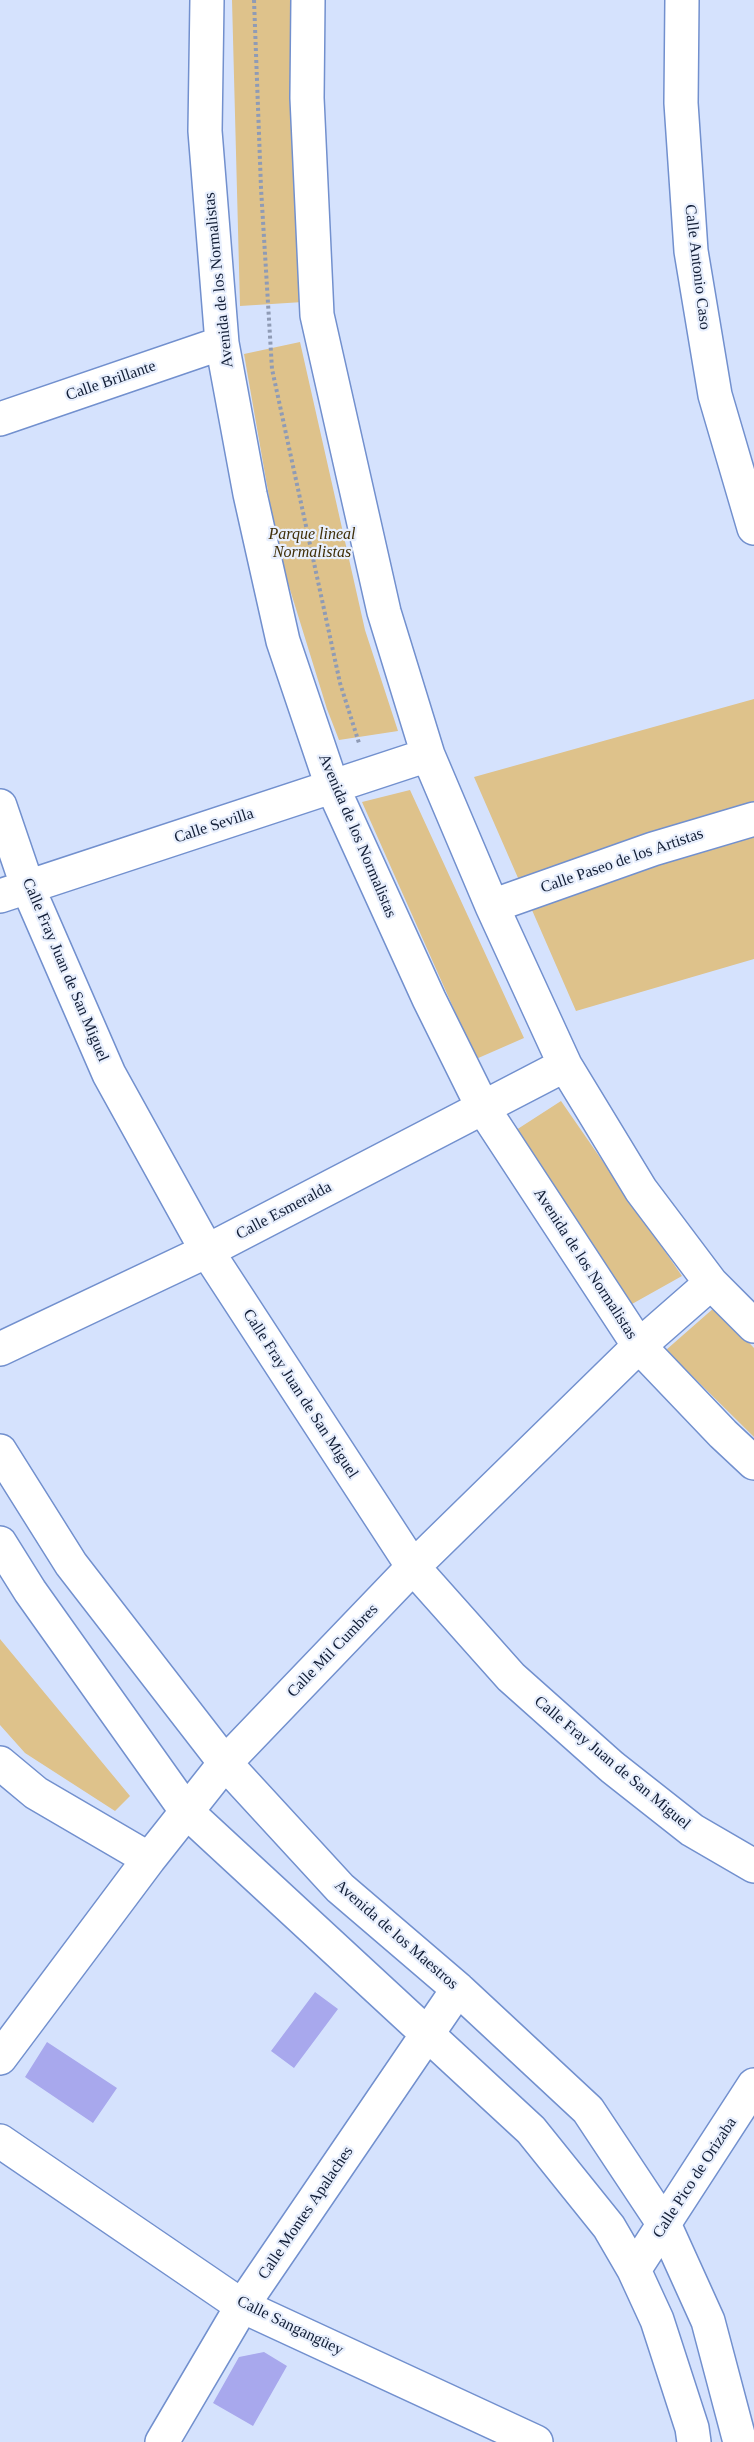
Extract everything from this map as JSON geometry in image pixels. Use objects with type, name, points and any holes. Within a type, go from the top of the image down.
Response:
[{"type":"street","name":"Avenida de los Normalistas","points":[[207,0],[205,131],[222,344],[250,494],[283,641],[332,786],[429,999],[483,1107],[639,1346],[754,1463]]},
{"type":"street","points":[[308,0],[307,98],[316,315],[384,612],[428,755],[492,906],[565,1065],[641,1190],[711,1283],[754,1326]]},
{"type":"street","name":"Calle Antonio Caso","points":[[682,0],[681,103],[691,250],[715,395],[754,528]]},
{"type":"street","name":"Calle Brillante","points":[[0,419],[222,344]]},
{"type":"street","name":"Calle Sevilla","points":[[14,892],[428,755]]},
{"type":"street","name":"Calle Fray Juan de San Miguel","points":[[0,806],[14,892],[109,1074],[207,1251],[413,1568],[511,1677],[612,1767],[692,1830],[754,1866]]},
{"type":"street","name":"Calle Paseo de los Artistas","points":[[492,906],[653,849],[754,819]]},
{"type":"street","name":"Calle Esmeralda","points":[[0,1349],[207,1251],[565,1065]]},
{"type":"street","name":"Calle Mil Cumbres","points":[[0,2058],[149,1859],[225,1763],[413,1568],[639,1346],[711,1283]]},
{"type":"street","name":"Avenida de los Maestros","points":[[0,1451],[71,1564],[225,1763],[340,1888],[458,1989],[588,2110],[664,2226],[708,2321],[740,2442]]},
{"type":"street","points":[[0,1543],[30,1592],[187,1812],[531,2130],[609,2227],[634,2270],[657,2320],[692,2428],[694,2442]]},
{"type":"street","points":[[0,1763],[36,1793],[149,1859]]},
{"type":"street","name":"Calle Montes Apalaches","points":[[162,2442],[242,2306],[458,1989]]},
{"type":"street","name":"Calle Pico de Orizaba","points":[[634,2270],[754,2085]]},
{"type":"street","name":"Calle Sangangüey","points":[[0,2141],[242,2306],[536,2442]]},
{"type":"green space","points":[[232,0],[291,0],[303,302],[240,306]]},
{"type":"green space","name":"Parque lineal Normalistas","points":[[300,342],[365,630],[398,731],[339,740],[327,709],[279,554],[244,354]]},
{"type":"green space","points":[[754,699],[754,959],[576,1011],[474,777]]},
{"type":"green space","points":[[410,790],[524,1038],[476,1059],[362,802]]},
{"type":"green space","points":[[561,1101],[682,1276],[632,1304],[513,1132]]},
{"type":"green space","points":[[715,1307],[754,1348],[754,1437],[666,1350]]},
{"type":"green space","points":[[0,1639],[130,1796],[115,1811],[25,1753],[0,1725]]},
{"type":"building","points":[[315,1992],[338,2009],[294,2068],[271,2051]]},
{"type":"building","points":[[47,2042],[117,2088],[93,2123],[25,2077]]},
{"type":"building","points":[[264,2352],[287,2366],[253,2426],[213,2403],[239,2357]]}]
